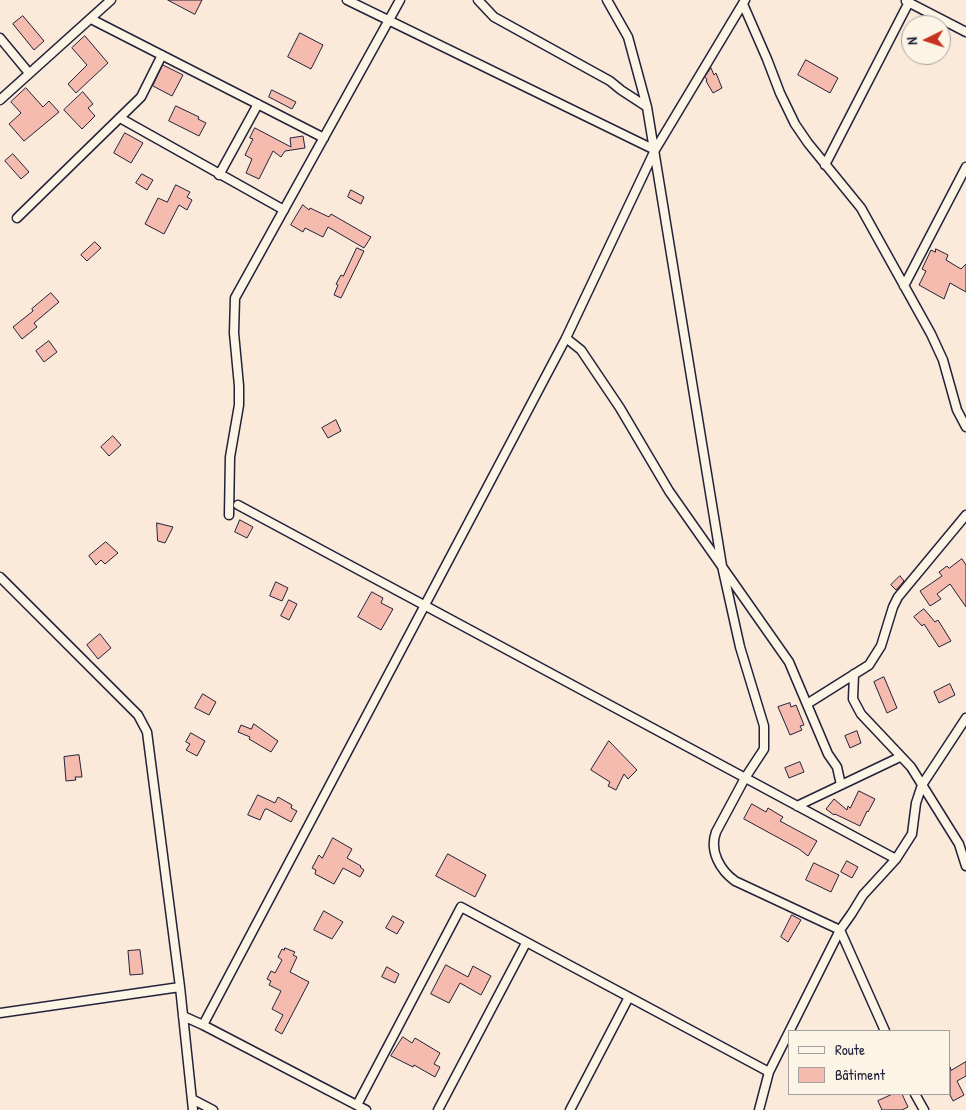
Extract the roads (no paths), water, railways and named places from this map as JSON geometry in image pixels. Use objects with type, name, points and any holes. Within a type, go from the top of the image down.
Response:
[{"type":"street","points":[[0,100],[112,0]]},
{"type":"street","points":[[347,0],[655,150]]},
{"type":"street","points":[[228,515],[230,457],[239,405],[234,332],[236,298],[400,0]]},
{"type":"street","points":[[478,0],[494,17],[610,81],[647,107]]},
{"type":"street","points":[[607,0],[628,37],[647,107],[722,566],[740,647],[764,726],[764,749],[745,778],[713,840],[714,852],[727,875],[735,881],[840,930],[885,1030]]},
{"type":"street","points":[[825,165],[906,1],[966,32]]},
{"type":"street","points":[[744,2],[788,108],[808,143],[861,208],[931,334],[942,360],[956,410],[966,425]]},
{"type":"street","points":[[204,1025],[566,338],[655,150],[744,2]]},
{"type":"street","points":[[91,19],[324,138]]},
{"type":"street","points":[[0,38],[29,73]]},
{"type":"street","points":[[17,218],[141,97],[162,55]]},
{"type":"street","points":[[219,175],[258,104]]},
{"type":"street","points":[[120,118],[284,210]]},
{"type":"street","points":[[904,286],[966,167]]},
{"type":"street","points":[[566,338],[581,350],[620,408],[669,491],[789,662],[828,754],[837,767],[841,785]]},
{"type":"street","points":[[238,505],[896,859]]},
{"type":"street","points":[[807,704],[869,665],[881,646],[898,597],[966,515]]},
{"type":"street","points":[[0,577],[138,715],[147,732],[180,987],[193,1110]]},
{"type":"street","points":[[854,674],[853,699],[861,714],[911,767],[960,844],[966,866]]},
{"type":"street","points":[[790,1030],[840,930],[863,894],[896,859],[912,834],[916,803],[922,785],[966,718]]},
{"type":"street","points":[[797,806],[900,757]]},
{"type":"street","points":[[357,1105],[461,908],[769,1072]]},
{"type":"street","points":[[438,1110],[526,942]]},
{"type":"street","points":[[0,1013],[180,987]]},
{"type":"street","points":[[570,1110],[629,997]]},
{"type":"street","points":[[183,1016],[204,1025],[366,1110]]},
{"type":"street","points":[[759,1110],[769,1072],[788,1034]]},
{"type":"street","points":[[916,1095],[924,1110]]},
{"type":"street","points":[[192,1099],[212,1110]]}]
